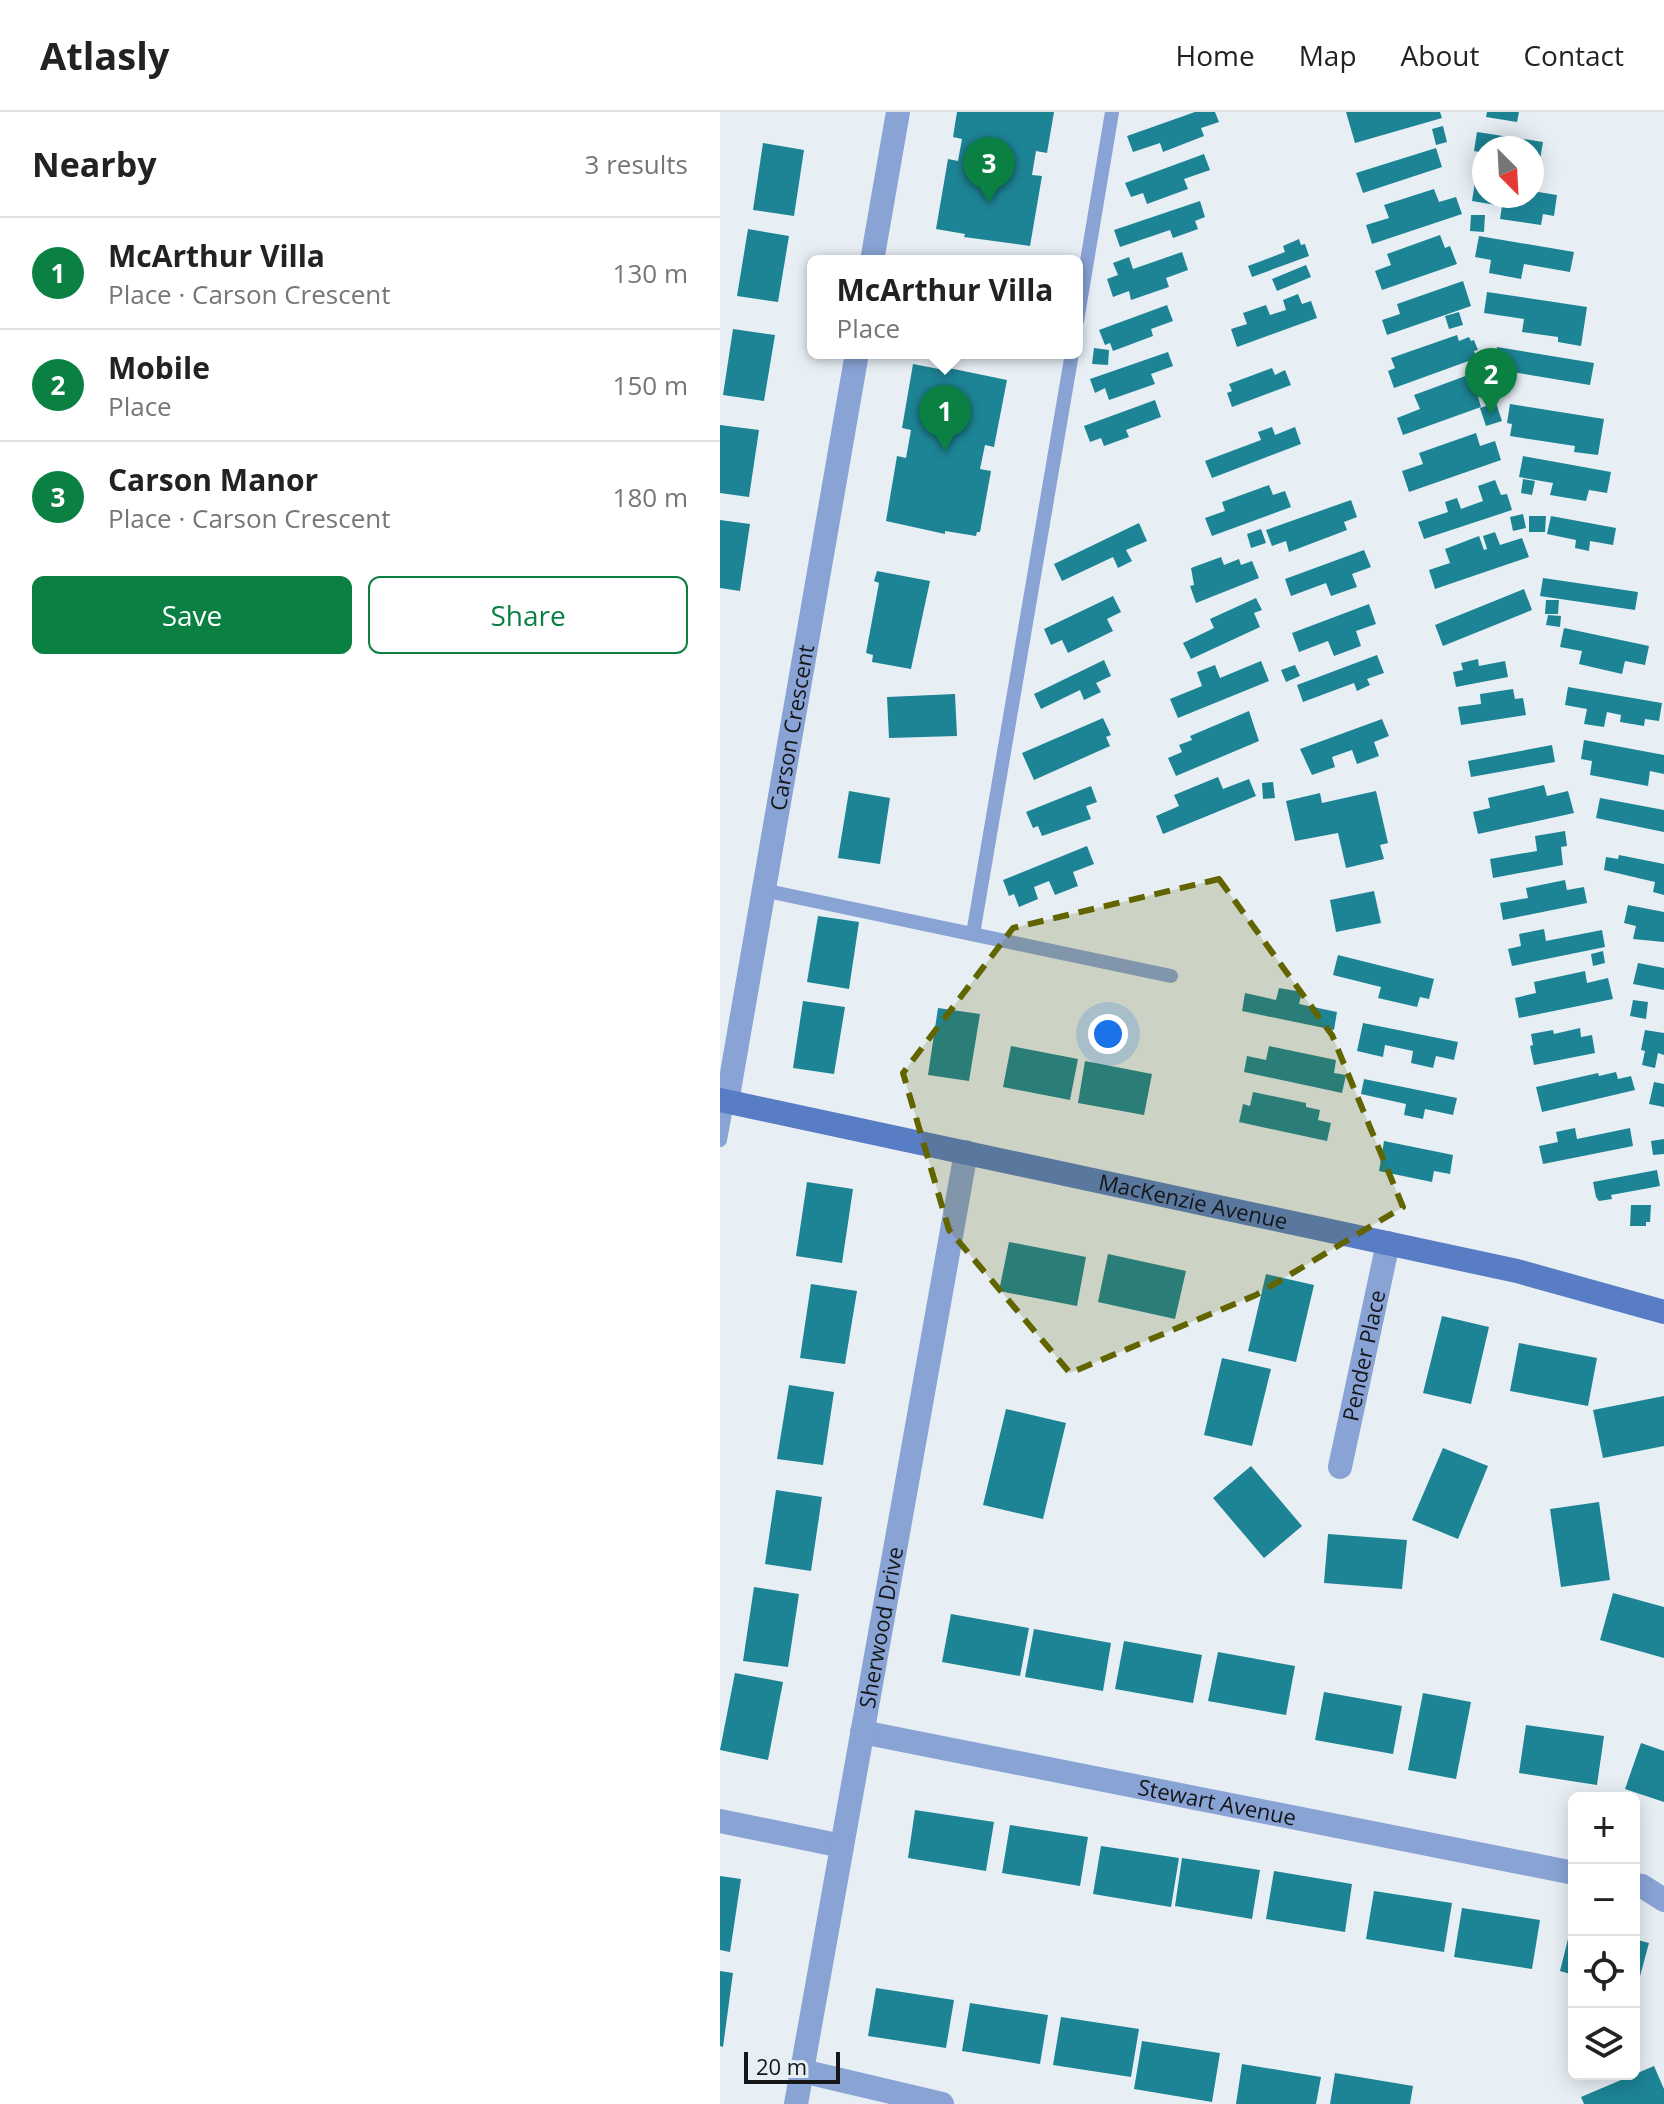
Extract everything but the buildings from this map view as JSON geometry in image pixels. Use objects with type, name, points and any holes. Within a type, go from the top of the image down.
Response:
[{"type":"street","points":[[873,255],[898,112]]},
{"type":"street","name":"Carson Crescent","points":[[723,1101],[856,359]]},
{"type":"street","name":"MacKenzie Avenue","points":[[723,1101],[1517,1271],[1664,1312]]},
{"type":"street","name":"Sherwood Drive","points":[[796,2104],[966,1152]]},
{"type":"street","name":"Pender Place","points":[[1340,1467],[1388,1243]]},
{"type":"street","name":"Stewart Avenue","points":[[862,1732],[1568,1872]]},
{"type":"street","points":[[720,1821],[842,1846]]},
{"type":"street","points":[[1640,1886],[1664,1900]]},
{"type":"street","points":[[802,2071],[942,2104]]},
{"type":"lane","points":[[1083,285],[1112,112]]},
{"type":"lane","points":[[973,934],[1071,359]]},
{"type":"lane","points":[[763,890],[1171,976]]},
{"type":"lane","points":[[720,1140],[723,1101]]},
{"type":"highlighted area","points":[[1219,879],[1332,1035],[1403,1207],[1256,1295],[1070,1373],[949,1230],[903,1073],[1013,928]]},
{"type":"place","name":"Carson Manor","points":[[989,203]]},
{"type":"place","name":"Mobile","points":[[1491,414]]},
{"type":"place","name":"McArthur Villa","points":[[945,451]]}]
